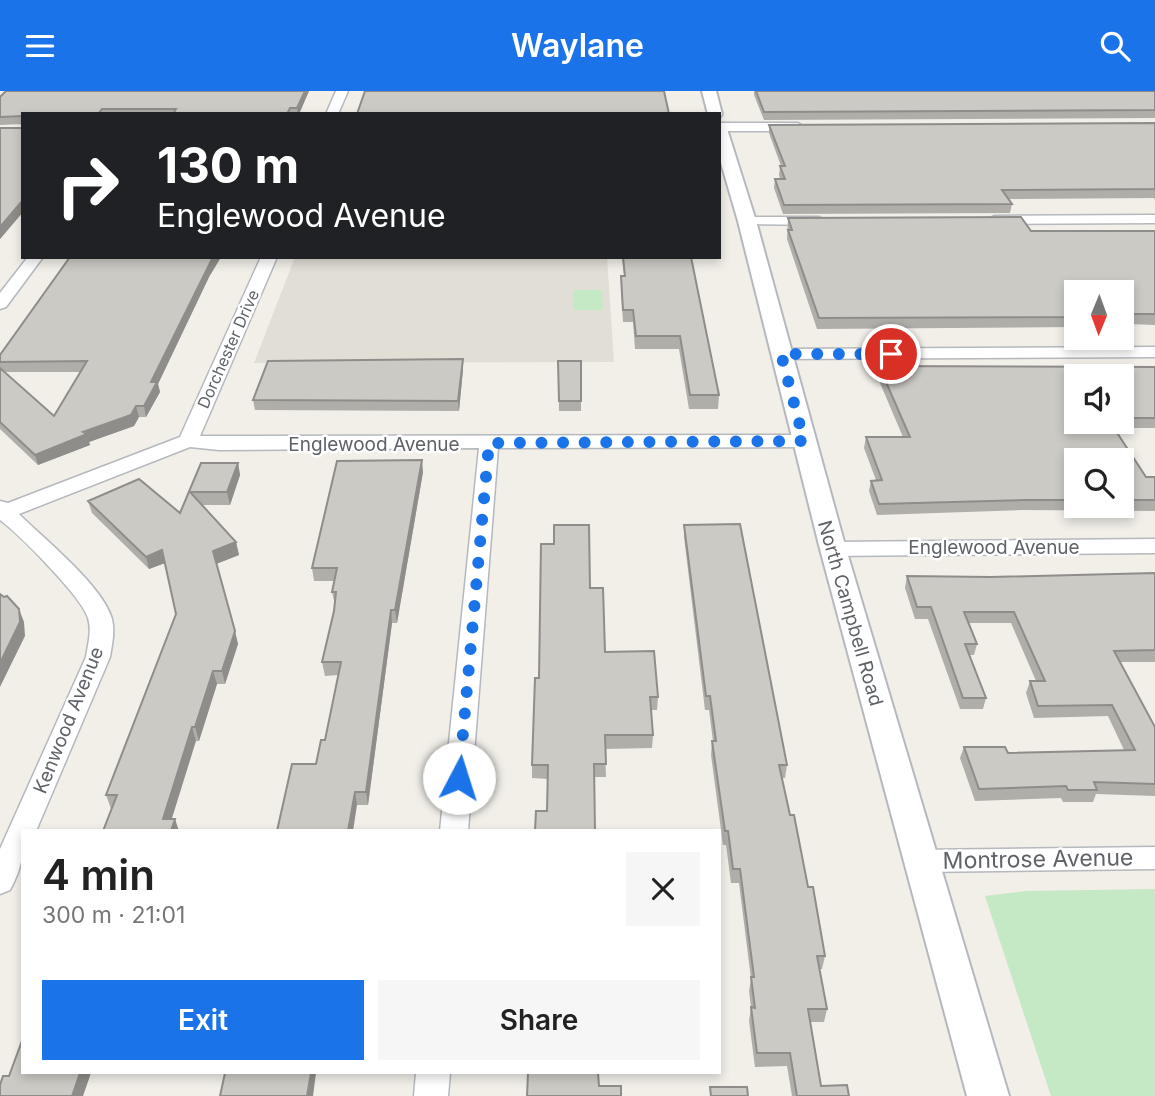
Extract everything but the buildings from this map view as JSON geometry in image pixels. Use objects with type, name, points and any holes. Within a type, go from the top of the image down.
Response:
[{"type":"street","points":[[333,112],[342,91]]},
{"type":"street","points":[[709,91],[714,112]]},
{"type":"street","points":[[721,128],[813,127]]},
{"type":"street","name":"North Campbell Road","points":[[721,135],[747,221],[833,549],[988,1096]]},
{"type":"street","points":[[978,220],[1155,219]]},
{"type":"street","points":[[747,221],[841,221]]},
{"type":"street","points":[[0,304],[34,259]]},
{"type":"street","name":"Dorchester Drive","points":[[188,441],[268,259]]},
{"type":"street","points":[[781,354],[1155,352]]},
{"type":"street","name":"Englewood Avenue","points":[[2,511],[188,441],[219,444],[804,441]]},
{"type":"street","points":[[454,829],[489,443]]},
{"type":"street","name":"Kenwood Avenue","points":[[2,511],[89,596],[100,612],[103,629],[98,657],[23,829]]},
{"type":"street","name":"Englewood Avenue","points":[[833,549],[1155,546]]},
{"type":"street","name":"Kenwood Avenue","points":[[0,882],[21,834]]},
{"type":"street","name":"Montrose Avenue","points":[[921,861],[1155,857]]},
{"type":"street","points":[[431,1096],[433,1074]]},
{"type":"shaded area","points":[[294,259],[607,259],[614,362],[254,363]]},
{"type":"green space","points":[[573,290],[602,290],[603,310],[573,310]]},
{"type":"green space","points":[[1155,889],[1155,1096],[1051,1096],[985,896],[1026,891]]},
{"type":"route","points":[[459,778],[489,443],[804,441],[781,354],[891,354]]}]
